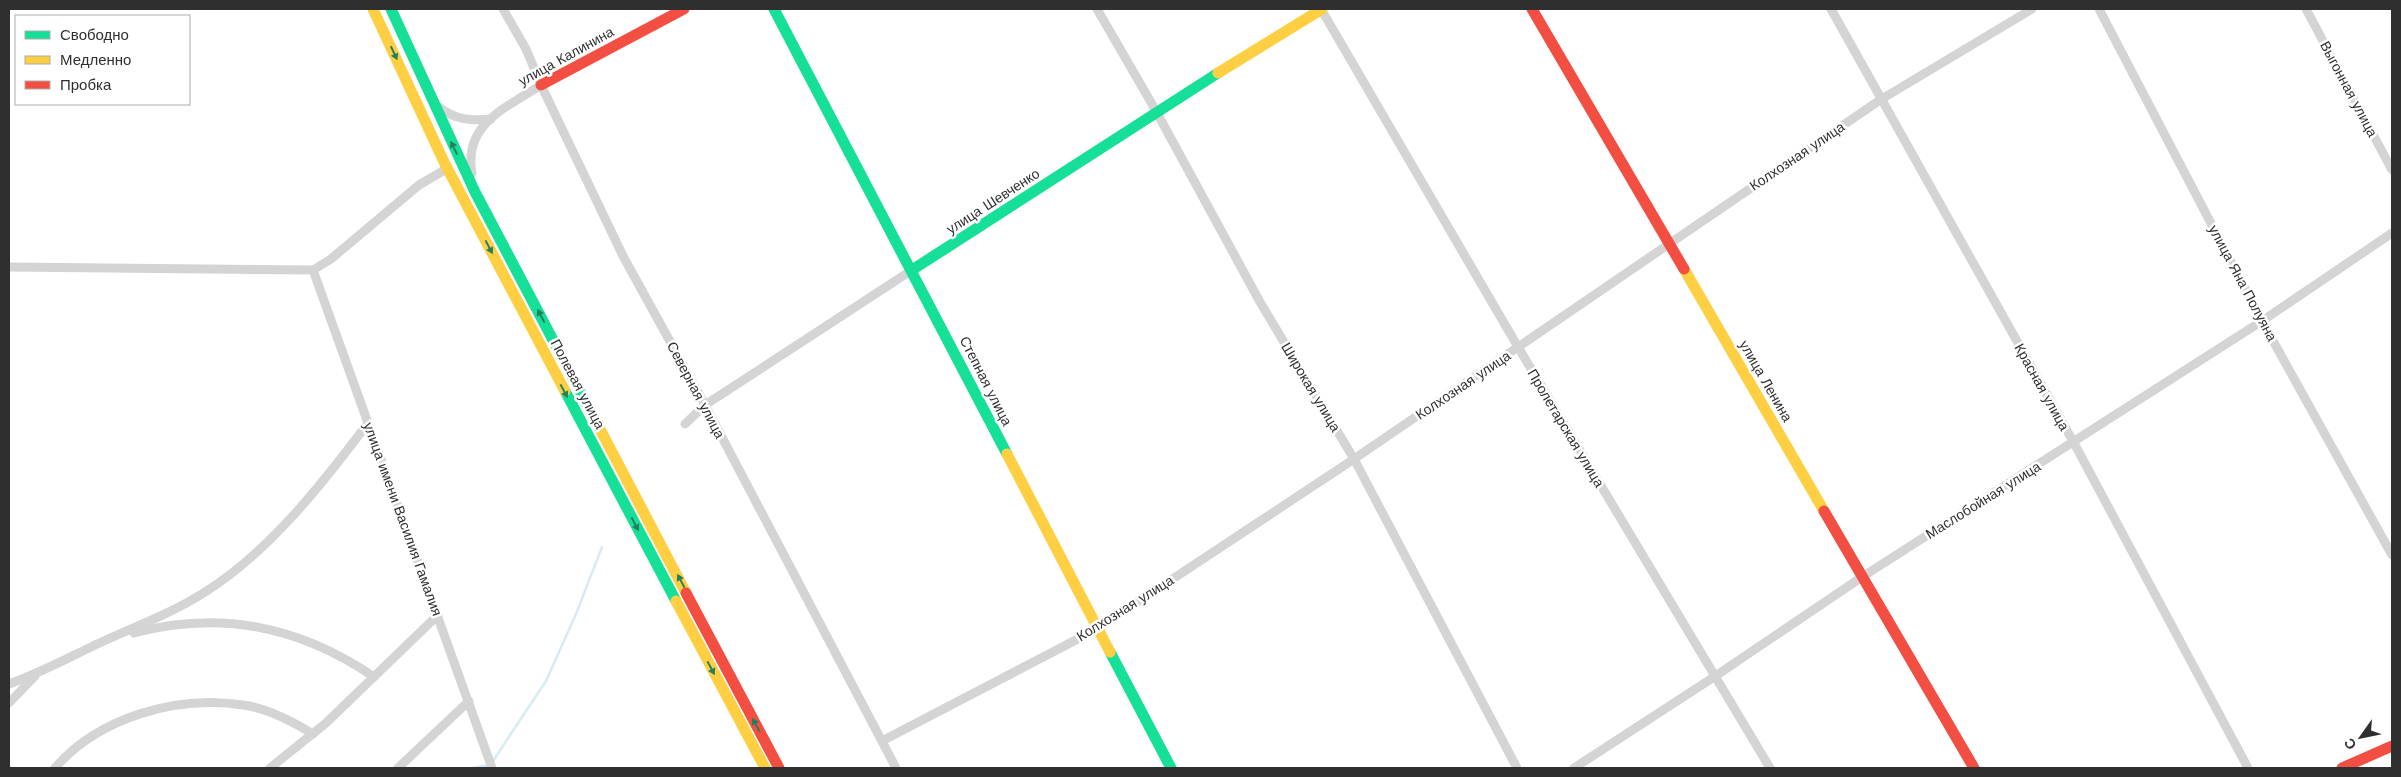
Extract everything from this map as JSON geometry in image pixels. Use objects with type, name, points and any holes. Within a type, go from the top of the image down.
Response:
[{"type":"main road","name":"Полевая улица","points":[[374,9],[448,168],[765,768]]},
{"type":"main road","name":"Полевая улица","points":[[391,9],[475,192],[779,768]]},
{"type":"main road","name":"улица Калинина","points":[[541,85],[684,9]]},
{"type":"main road","name":"Степная улица","points":[[774,9],[912,270],[1170,768]]},
{"type":"main road","name":"улица Шевченко","points":[[912,270],[1156,112],[1321,9]]},
{"type":"main road","name":"улица Ленина","points":[[1532,9],[1974,768]]},
{"type":"main road","points":[[2342,768],[2392,746]]},
{"type":"street","name":"Северная улица","points":[[503,9],[526,49],[541,85],[623,256],[705,405],[896,768]]},
{"type":"street","name":"Широкая улица","points":[[1097,9],[1260,302],[1354,459],[1517,768]]},
{"type":"street","name":"Пролетарская улица","points":[[1321,9],[1518,347],[1770,768]]},
{"type":"street","name":"Красная улица","points":[[1831,9],[1880,100],[2074,443],[2248,768]]},
{"type":"street","name":"Колхозная улица","points":[[882,741],[1097,629],[1354,459],[1880,100],[2032,9]]},
{"type":"street","name":"улица Яна Полуяна","points":[[2099,9],[2262,321],[2392,555]]},
{"type":"street","name":"Выгонная улица","points":[[2306,9],[2392,170]]},
{"type":"street","name":"улица Калинина","points":[[490,119],[541,85]]},
{"type":"street","points":[[427,91],[440,108],[452,116],[463,120],[490,119]]},
{"type":"street","points":[[475,192],[470,162],[472,144],[477,132],[490,119]]},
{"type":"street","points":[[9,267],[313,270],[331,259],[419,185],[448,168]]},
{"type":"street","name":"Маслобойная улица","points":[[1574,768],[1714,677],[1862,577],[2262,321],[2392,233]]},
{"type":"street","name":"улица имени Василия Гамалия","points":[[313,270],[492,768]]},
{"type":"street","name":"улица Шевченко","points":[[685,424],[705,405],[912,270]]},
{"type":"street","points":[[9,684],[37,674],[192,600],[220,582],[255,552],[312,496],[368,423]]},
{"type":"street","points":[[270,768],[313,734],[438,615]]},
{"type":"street","points":[[105,641],[173,625],[235,623],[295,636],[355,664],[374,677]]},
{"type":"street","points":[[9,703],[37,674]]},
{"type":"street","points":[[398,768],[468,702]]},
{"type":"street","points":[[54,768],[79,745],[104,731],[147,711],[172,705],[214,703],[244,705],[292,722],[313,734]]},
{"type":"waterway","points":[[493,761],[546,681],[576,614],[602,547]]},
{"type":"waterway","points":[[473,768],[489,765]]},
{"type":"traffic: fast","points":[[391,9],[475,192],[591,412]]},
{"type":"traffic: fast","points":[[774,9],[1007,454]]},
{"type":"traffic: fast","points":[[912,270],[1218,73]]},
{"type":"traffic: fast","points":[[565,391],[676,601]]},
{"type":"traffic: fast","points":[[1110,652],[1171,768]]},
{"type":"traffic: slow","points":[[373,9],[445,164],[565,391]]},
{"type":"traffic: slow","points":[[1218,73],[1322,9]]},
{"type":"traffic: slow","points":[[1684,269],[1824,511]]},
{"type":"traffic: slow","points":[[591,412],[686,593]]},
{"type":"traffic: slow","points":[[1007,454],[1110,652]]},
{"type":"traffic: slow","points":[[676,601],[765,768]]},
{"type":"traffic: jam","points":[[541,85],[684,9]]},
{"type":"traffic: jam","points":[[1532,9],[1684,269]]},
{"type":"traffic: jam","points":[[1824,511],[1974,768]]},
{"type":"traffic: jam","points":[[686,593],[779,768]]},
{"type":"traffic: jam","points":[[2342,768],[2392,746]]}]
